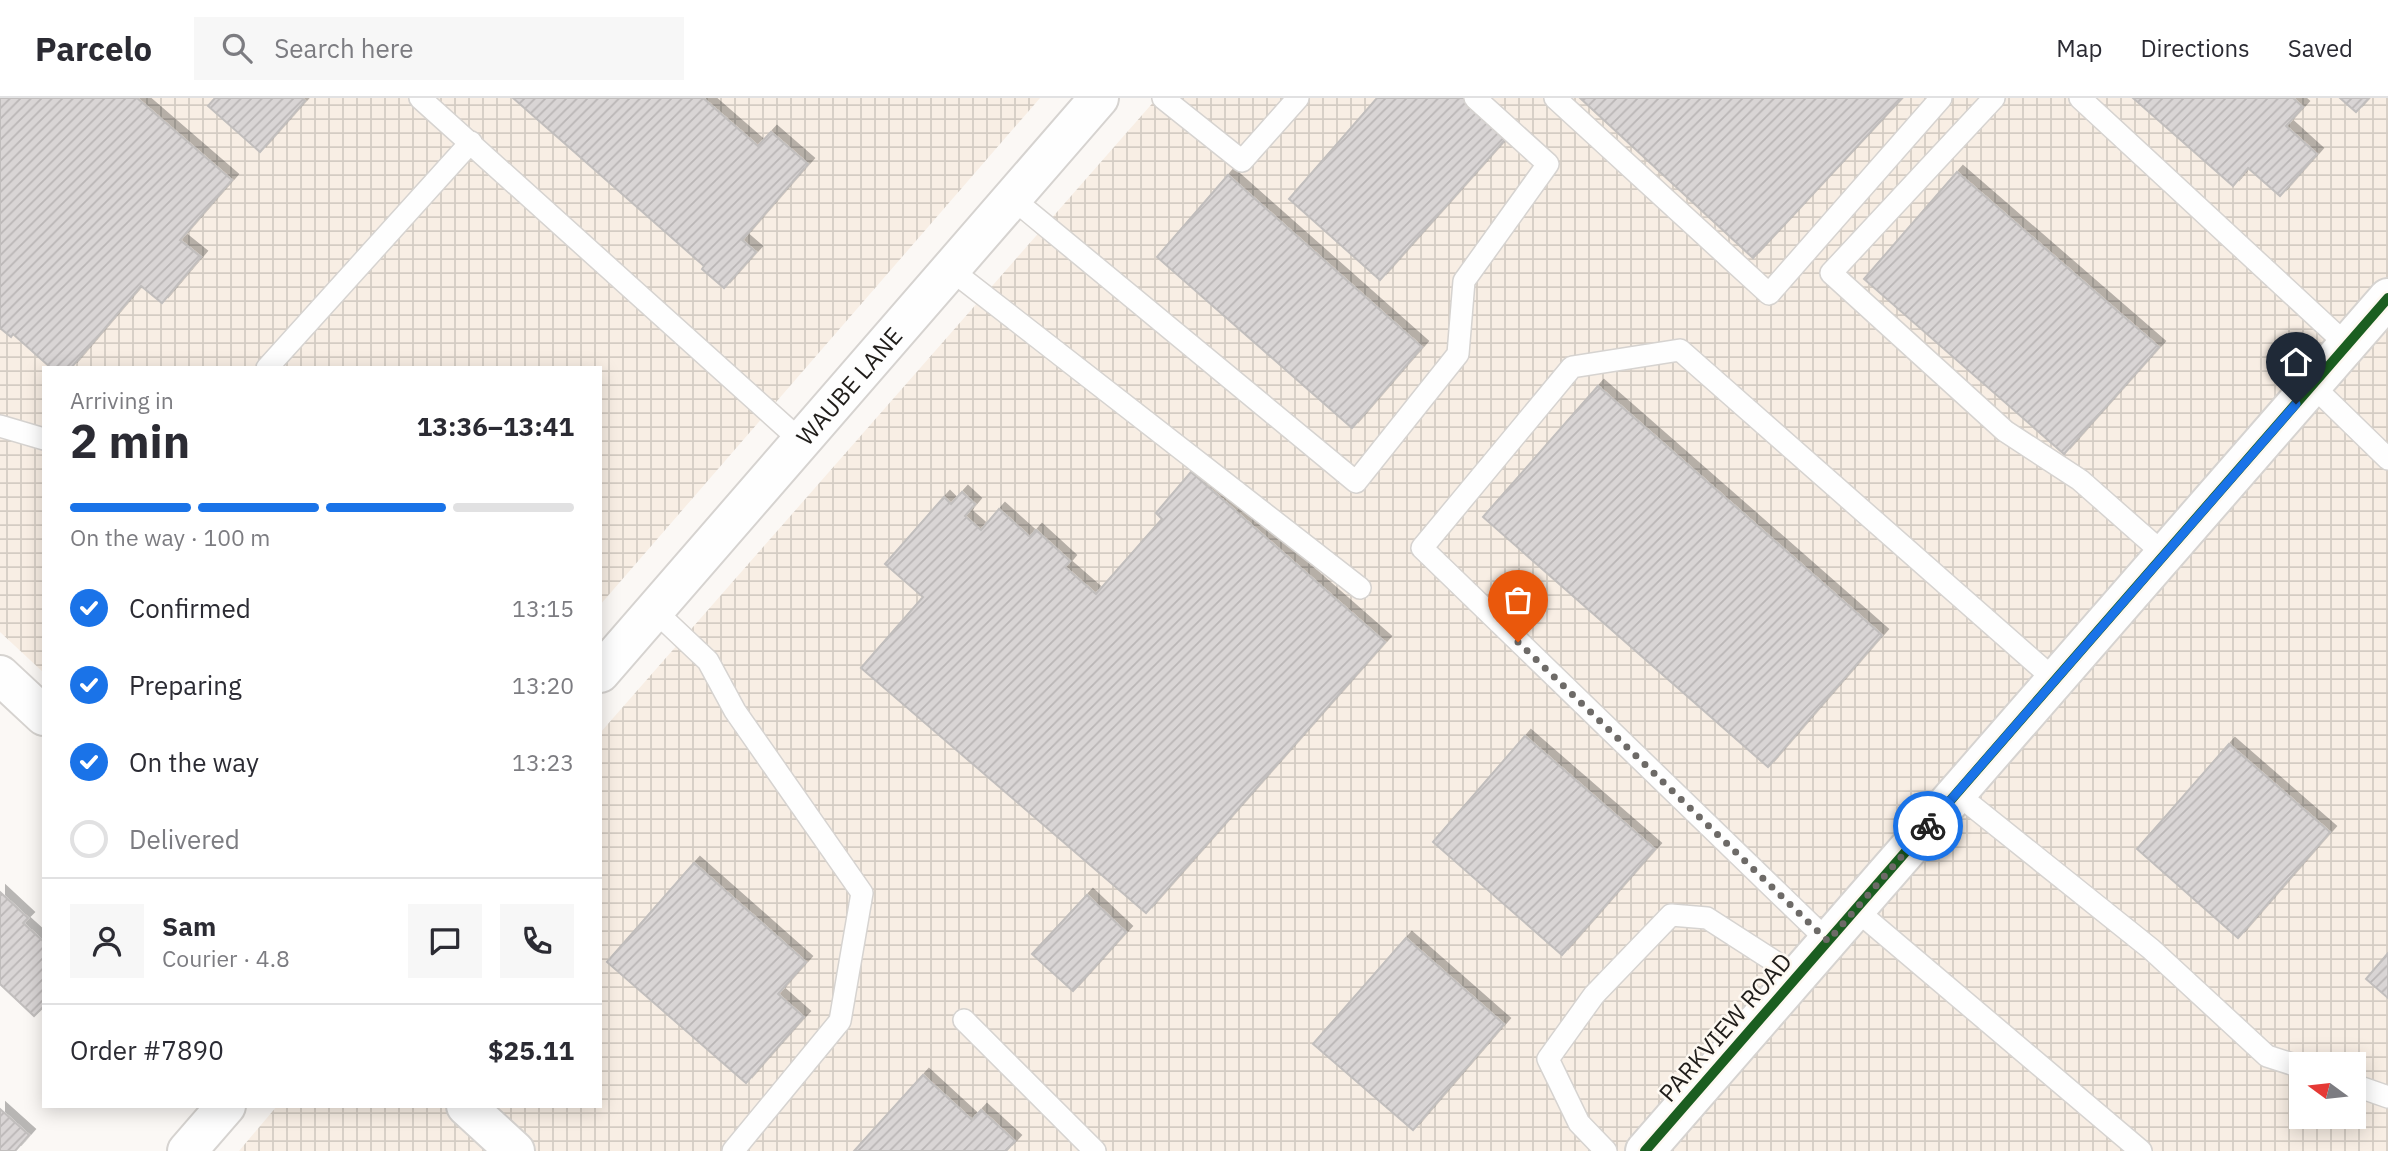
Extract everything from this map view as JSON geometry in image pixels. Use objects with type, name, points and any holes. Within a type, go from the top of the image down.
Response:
[{"type":"street","name":"WAUBE LANE","points":[[602,671],[1098,98]]},
{"type":"street","name":"PARKVIEW ROAD","points":[[1645,1151],[2388,299]]},
{"type":"street","points":[[0,676],[42,714]]},
{"type":"street","points":[[187,1151],[224,1108]]},
{"type":"street","points":[[468,1108],[515,1151]]},
{"type":"lane","points":[[420,98],[801,441]]},
{"type":"lane","points":[[1163,98],[1242,161],[1298,98]]},
{"type":"lane","points":[[1012,198],[1356,482],[1458,354],[1464,281],[1548,164],[1475,98]]},
{"type":"lane","points":[[1555,98],[1769,294],[1941,98]]},
{"type":"lane","points":[[1994,98],[1831,273],[2005,431],[2080,480],[2164,554]]},
{"type":"lane","points":[[2080,98],[2347,345]]},
{"type":"lane","points":[[269,366],[471,142]]},
{"type":"lane","points":[[950,269],[1360,588]]},
{"type":"lane","points":[[1828,941],[1422,548],[1572,367],[1680,350],[2055,680]]},
{"type":"lane","points":[[2312,385],[2388,459]]},
{"type":"lane","points":[[0,426],[42,438]]},
{"type":"lane","points":[[654,611],[708,661],[735,711],[862,893],[840,1021],[733,1151]]},
{"type":"lane","points":[[1956,793],[2151,949],[2267,1056],[2289,1063]]},
{"type":"lane","points":[[1855,909],[2141,1151]]},
{"type":"lane","points":[[1606,1151],[1580,1123],[1548,1059],[1594,995],[1671,915],[1707,918],[1797,976]]},
{"type":"lane","points":[[964,1020],[1096,1151]]},
{"type":"lane","points":[[2366,1089],[2388,1097]]},
{"type":"shaded area","points":[[0,98],[1040,98],[602,603],[602,366],[42,366],[42,671],[0,632]]},
{"type":"shaded area","points":[[1157,98],[2388,98],[2388,1151],[239,1151],[275,1108],[602,1108],[602,731]]},
{"type":"building","points":[[0,98],[137,98],[232,180],[180,240],[201,257],[162,303],[141,286],[73,366],[49,366],[13,334],[11,337],[0,328]]},
{"type":"building","points":[[215,98],[302,98],[305,101],[260,152],[208,106]]},
{"type":"building","points":[[513,98],[703,98],[758,146],[771,132],[808,164],[742,240],[756,252],[724,288],[702,269],[704,266]]},
{"type":"building","points":[[1377,98],[1471,98],[1511,133],[1380,280],[1289,199]]},
{"type":"building","points":[[1580,98],[1902,98],[1753,258]]},
{"type":"building","points":[[2133,98],[2293,98],[2303,107],[2286,126],[2317,154],[2280,196],[2248,168],[2233,186]]},
{"type":"building","points":[[2340,98],[2369,98],[2356,112]]},
{"type":"building","points":[[1957,172],[2159,347],[2064,454],[1864,279]]},
{"type":"building","points":[[1228,175],[1422,347],[1352,428],[1157,257]]},
{"type":"building","points":[[1598,386],[1882,635],[1768,767],[1483,517]]},
{"type":"building","points":[[1191,472],[1385,642],[1146,913],[861,668],[923,597],[885,564],[944,497],[951,504],[962,492],[975,504],[965,516],[981,530],[999,509],[1030,537],[1036,530],[1070,561],[1065,567],[1096,594],[1162,519],[1156,513]]},
{"type":"building","points":[[1525,736],[1655,849],[1562,955],[1433,842]]},
{"type":"building","points":[[2229,744],[2330,832],[2238,938],[2137,849]]},
{"type":"building","points":[[694,863],[806,962],[778,994],[804,1017],[746,1083],[607,962]]},
{"type":"building","points":[[0,892],[28,918],[23,923],[42,940],[42,1008],[34,1016],[0,984]]},
{"type":"building","points":[[1087,895],[1126,932],[1073,991],[1032,954]]},
{"type":"building","points":[[1406,938],[1504,1024],[1413,1130],[1313,1044]]},
{"type":"building","points":[[2388,953],[2388,998],[2366,979]]},
{"type":"building","points":[[923,1075],[972,1120],[981,1110],[1015,1141],[1006,1151],[854,1151]]},
{"type":"building","points":[[0,1109],[29,1135],[15,1151],[0,1151]]},
{"type":"cycle path","points":[[1645,1151],[2388,298]]},
{"type":"way so far","points":[[1518,642],[1828,941],[1928,826]]},
{"type":"route","points":[[1928,826],[2296,404]]}]
